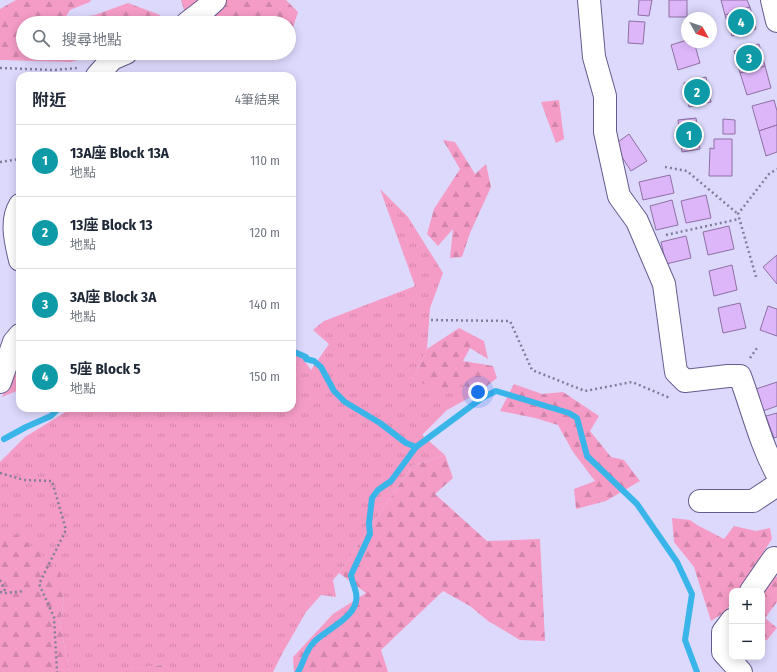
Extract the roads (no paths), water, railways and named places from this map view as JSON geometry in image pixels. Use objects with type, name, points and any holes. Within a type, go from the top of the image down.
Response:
[{"type":"street","points":[[196,16],[215,0]]},
{"type":"street","points":[[589,0],[594,57],[605,96],[605,132],[619,196],[637,221],[664,284],[676,372],[685,381],[740,376],[771,464],[777,474]]},
{"type":"street","points":[[772,0],[777,21]]},
{"type":"street","points":[[102,72],[115,60]]},
{"type":"street","points":[[16,222],[14,234],[16,243]]},
{"type":"street","points":[[0,382],[16,340]]},
{"type":"street","points":[[700,502],[753,501],[777,485]]},
{"type":"street","points":[[753,588],[774,558]]},
{"type":"street","points":[[729,624],[723,632],[723,652],[742,672]]},
{"type":"waterway","points":[[296,353],[306,357],[306,359],[314,361],[321,367],[334,391],[345,402],[380,423],[406,443],[416,447]]},
{"type":"waterway","points":[[298,672],[311,645],[319,637],[341,621],[353,609],[356,601],[356,593],[351,575],[370,534],[369,523],[372,498],[378,490],[391,481],[416,447],[482,398],[496,391],[569,413],[577,418],[587,456],[637,504],[677,562],[692,594],[685,640],[697,672]]},
{"type":"waterway","points":[[4,439],[51,416],[55,412]]},
{"type":"place","name":"5座 Block 5","points":[[741,22]]},
{"type":"place","name":"3A座 Block 3A","points":[[749,58]]},
{"type":"place","name":"13座 Block 13","points":[[697,92]]},
{"type":"place","name":"13A座 Block 13A","points":[[689,135]]}]
